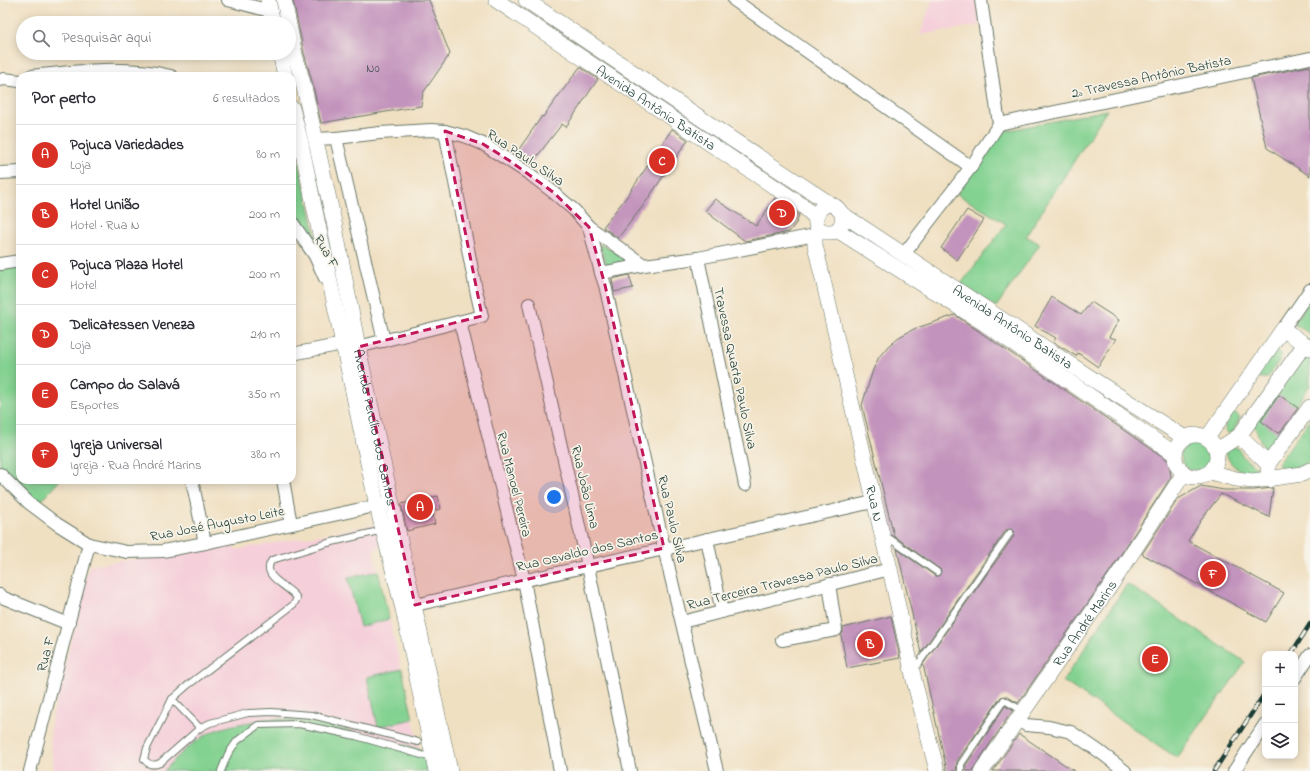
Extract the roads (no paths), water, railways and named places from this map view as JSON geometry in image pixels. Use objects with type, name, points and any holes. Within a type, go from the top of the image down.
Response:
[{"type":"street","points":[[228,0],[270,11]]},
{"type":"street","name":"Avenida Percílio dos Santos","points":[[284,0],[288,16]]},
{"type":"street","name":"Avenida Antônio Batista","points":[[496,0],[513,4],[803,206],[817,227],[828,232],[837,230],[953,295],[1185,438]]},
{"type":"street","name":"Avenida Antônio Batista","points":[[526,0],[732,140],[904,254],[953,295],[1175,454]]},
{"type":"street","points":[[734,0],[971,167]]},
{"type":"street","points":[[904,254],[971,167],[999,124],[981,0]]},
{"type":"street","name":"2ª Travessa Antônio Batista","points":[[999,124],[1310,58]]},
{"type":"street","points":[[282,60],[284,72]]},
{"type":"street","name":"Avenida Percílio dos Santos","points":[[295,60],[297,116],[341,296],[358,347],[384,504],[383,530],[409,607]]},
{"type":"street","points":[[62,72],[118,69],[149,72]]},
{"type":"street","points":[[2,80],[16,78]]},
{"type":"street","points":[[2,80],[16,81]]},
{"type":"street","name":"Avenida Percílio dos Santos","points":[[297,116],[315,139],[334,222],[341,296],[343,344],[409,607],[433,722],[450,771]]},
{"type":"street","name":"Rua Paulo Silva","points":[[315,139],[431,130],[464,136],[483,144],[510,161],[553,192],[574,210],[589,227],[644,265]]},
{"type":"street","points":[[358,347],[482,316],[445,132]]},
{"type":"street","points":[[336,138],[384,341]]},
{"type":"street","points":[[0,173],[16,172]]},
{"type":"street","points":[[601,273],[644,265],[698,258],[817,227],[820,209],[828,205],[837,210],[842,222],[837,230]]},
{"type":"street","name":"Rua Paulo Silva","points":[[589,227],[601,273],[606,285],[664,548],[717,771]]},
{"type":"street","name":"Rua N","points":[[817,227],[815,245],[873,502],[890,569],[912,673],[937,771]]},
{"type":"street","name":"Rua F","points":[[296,228],[341,296]]},
{"type":"street","name":"Travessa Quarta Paulo Silva","points":[[698,258],[745,485]]},
{"type":"street","points":[[0,264],[16,262]]},
{"type":"street","points":[[1207,438],[1310,290]]},
{"type":"street","name":"Rua João Lima","points":[[529,304],[588,566],[630,771]]},
{"type":"street","name":"Rua Manoel Pereira","points":[[460,322],[524,580],[560,771]]},
{"type":"street","points":[[1217,450],[1239,436],[1264,401],[1308,346],[1283,329]]},
{"type":"street","points":[[296,353],[343,344]]},
{"type":"street","points":[[1243,387],[1264,401]]},
{"type":"street","points":[[1269,480],[1268,464],[1310,408]]},
{"type":"street","points":[[1196,435],[1207,438],[1217,450],[1217,462],[1210,472],[1204,476],[1190,476],[1184,473],[1176,462],[1176,448],[1185,438],[1196,435]]},
{"type":"street","points":[[1239,436],[1268,464]]},
{"type":"street","points":[[1210,472],[1236,479],[1253,481],[1269,480],[1302,474],[1310,470]]},
{"type":"street","name":"Rua André Marins","points":[[982,771],[1117,576],[1184,473]]},
{"type":"street","name":"Rua José Augusto Leite","points":[[0,474],[29,504],[56,524],[89,544],[127,552],[163,551],[384,504]]},
{"type":"street","points":[[193,484],[204,543]]},
{"type":"street","points":[[283,484],[291,524]]},
{"type":"street","name":"Rua Osvaldo dos Santos","points":[[409,607],[664,548],[873,502]]},
{"type":"street","points":[[707,539],[722,612]]},
{"type":"street","name":"Rua F","points":[[30,771],[89,544]]},
{"type":"street","name":"Rua Terceira Travessa Paulo Silva","points":[[682,622],[890,569]]},
{"type":"street","points":[[782,640],[836,630],[829,584]]},
{"type":"street","points":[[1,599],[69,624]]},
{"type":"street","points":[[1298,673],[1310,655]]},
{"type":"street","points":[[1020,716],[1026,725],[1049,727],[1071,732],[1125,771]]},
{"type":"street","name":"Avenida Percílio dos Santos","points":[[433,722],[435,765]]},
{"type":"street","points":[[1234,771],[1262,729]]},
{"type":"lane","points":[[383,530],[328,543],[272,560],[270,564],[270,573],[273,578],[295,593],[297,598],[296,601],[172,699],[147,748],[144,759],[147,763],[156,765],[200,728],[210,723],[248,713],[271,712],[312,715],[418,742]]},
{"type":"lane","points":[[881,533],[937,572]]},
{"type":"lane","points":[[912,673],[1010,533]]},
{"type":"lane","points":[[172,699],[200,728]]},
{"type":"lane","points":[[961,771],[961,764],[1004,700],[1020,716]]},
{"type":"lane","points":[[220,771],[228,754],[237,741],[258,725],[299,724],[356,736],[435,765]]},
{"type":"railway","points":[[1293,651],[1310,624]]},
{"type":"railway","points":[[1214,771],[1262,698]]},
{"type":"place","name":"Pojuca Plaza Hotel","points":[[662,161]]},
{"type":"place","name":"Delicatessen Veneza","points":[[782,213]]},
{"type":"place","name":"Pojuca Variedades","points":[[420,507]]},
{"type":"place","name":"Igreja Universal","points":[[1213,574]]},
{"type":"place","name":"Hotel União","points":[[870,644]]},
{"type":"place","name":"Campo do Salavá","points":[[1155,659]]}]
